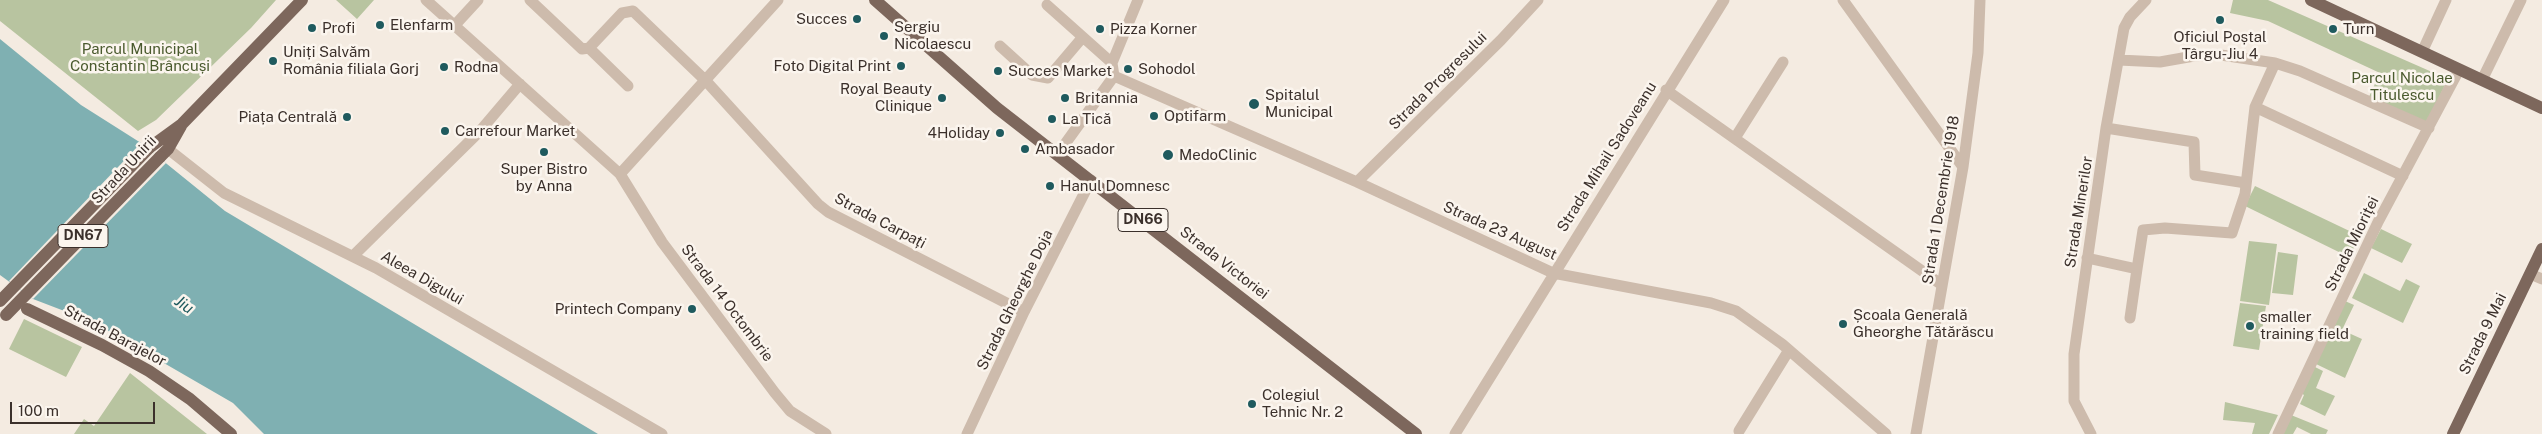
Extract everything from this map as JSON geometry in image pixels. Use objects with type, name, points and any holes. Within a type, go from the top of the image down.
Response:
[{"type":"main road","name":"Strada Unirii","points":[[0,301],[149,148],[182,124],[302,0]]},
{"type":"main road","name":"Strada Victoriei","points":[[875,0],[983,97],[1416,434]]},
{"type":"main road","points":[[2311,0],[2542,108]]},
{"type":"main road","name":"Strada Unirii","points":[[3,317],[164,153],[182,124]]},
{"type":"main road","name":"Strada 9 Mai","points":[[2453,434],[2536,276],[2542,249]]},
{"type":"main road","name":"Strada Barajelor","points":[[27,309],[114,351],[149,371],[190,399],[231,434]]},
{"type":"street","name":"Strada 14 Octombrie","points":[[426,0],[620,174],[662,242],[775,393],[790,411],[826,434]]},
{"type":"street","points":[[455,25],[478,0]]},
{"type":"street","points":[[530,0],[578,47],[582,49],[588,48],[628,86]]},
{"type":"street","points":[[620,174],[778,0]]},
{"type":"street","points":[[1057,155],[1114,76],[1112,64],[1138,0]]},
{"type":"street","name":"Strada Progresului","points":[[1357,182],[1501,40],[1538,0]]},
{"type":"street","name":"Strada Mihail Sadoveanu","points":[[1455,434],[1666,90],[1724,0]]},
{"type":"street","points":[[1843,0],[1964,167]]},
{"type":"street","name":"Strada 1 Decembrie 1918","points":[[1916,434],[1964,167],[1978,53],[1980,0]]},
{"type":"street","name":"Strada Minerilor","points":[[2091,434],[2074,401],[2074,354],[2106,128],[2124,28],[2130,17],[2146,0]]},
{"type":"street","points":[[2422,52],[2446,0]]},
{"type":"street","points":[[2482,80],[2521,0]]},
{"type":"street","points":[[1047,5],[1112,64]]},
{"type":"street","name":"Strada Carpați","points":[[588,48],[622,13],[633,11],[706,81],[818,204],[828,212],[1024,312]]},
{"type":"street","points":[[1000,46],[1032,75],[1048,78],[1082,38]]},
{"type":"street","points":[[2119,60],[2160,62],[2194,56],[2221,56],[2275,63],[2300,71],[2429,128]]},
{"type":"street","points":[[1735,138],[1783,62]]},
{"type":"street","points":[[2130,318],[2143,230],[2165,228],[2232,233],[2245,194],[2255,107],[2275,63]]},
{"type":"street","name":"Strada Mioriței","points":[[2278,434],[2378,222],[2459,70]]},
{"type":"street","name":"Strada 23 August","points":[[1114,76],[1357,182],[1554,273],[1726,307],[1768,332],[1886,434]]},
{"type":"street","points":[[353,256],[480,131],[520,84]]},
{"type":"street","points":[[1666,90],[1942,285]]},
{"type":"street","points":[[2255,107],[2403,176]]},
{"type":"street","points":[[2106,128],[2194,142],[2195,175],[2246,183]]},
{"type":"street","name":"Aleea Digului","points":[[164,153],[224,193],[353,256],[662,434]]},
{"type":"street","name":"Strada Gheorghe Doja","points":[[967,434],[1024,312],[1091,180]]},
{"type":"street","points":[[2087,258],[2137,269]]},
{"type":"street","points":[[1739,432],[1789,350]]},
{"type":"green space","name":"Parcul Municipal Constantin Brâncuși","points":[[0,0],[276,0],[251,28],[156,120],[138,131],[0,21]]},
{"type":"green space","points":[[336,0],[374,0],[357,19]]},
{"type":"green space","name":"Parcul Nicolae Titulescu","points":[[2233,0],[2268,0],[2448,79],[2426,124],[2368,99],[2380,73],[2268,21],[2230,13]]},
{"type":"green space","points":[[2255,186],[2360,236],[2349,257],[2245,206]]},
{"type":"green space","points":[[2381,229],[2412,244],[2402,263],[2371,248]]},
{"type":"green space","points":[[2249,241],[2277,244],[2269,305],[2240,301]]},
{"type":"green space","points":[[2278,252],[2298,255],[2293,295],[2272,293]]},
{"type":"green space","points":[[2364,273],[2400,291],[2406,279],[2420,286],[2403,323],[2352,298]]},
{"type":"green space","points":[[2345,301],[2354,305],[2342,330],[2362,339],[2345,378],[2316,364]]},
{"type":"green space","name":"smaller training field","points":[[2240,303],[2266,306],[2259,350],[2233,346]]},
{"type":"green space","points":[[24,319],[82,347],[66,377],[9,349]]},
{"type":"green space","points":[[2313,366],[2323,371],[2316,388],[2335,396],[2325,416],[2300,404],[2304,395],[2301,393]]},
{"type":"green space","points":[[130,373],[207,434],[74,434],[84,419],[94,426]]},
{"type":"green space","points":[[2225,402],[2278,415],[2269,434],[2252,434],[2255,423],[2223,420]]},
{"type":"green space","points":[[2291,415],[2328,430],[2326,434],[2311,434],[2297,427],[2293,434],[2282,434]]},
{"type":"water","name":"Jiu","points":[[0,39],[81,105],[141,143],[225,211],[598,434],[264,434],[233,403],[93,322],[33,299],[0,275]]},
{"type":"pier","points":[[141,143],[166,163],[33,299],[9,281]]},
{"type":"place","name":"Succes","points":[[857,19]]},
{"type":"place","name":"Oficiul Poștal Târgu-Jiu 4","points":[[2220,20]]},
{"type":"place","name":"Elenfarm","points":[[380,25]]},
{"type":"place","name":"Profi","points":[[312,28]]},
{"type":"place","name":"Pizza Korner","points":[[1100,29]]},
{"type":"place","name":"Turn","points":[[2333,29]]},
{"type":"place","name":"Sergiu Nicolaescu","points":[[884,36]]},
{"type":"place","name":"Uniți Salvăm România filiala Gorj","points":[[273,61]]},
{"type":"place","name":"Foto Digital Print","points":[[901,66]]},
{"type":"place","name":"Rodna","points":[[444,67]]},
{"type":"place","name":"Sohodol","points":[[1128,69]]},
{"type":"place","name":"Succes Market","points":[[998,71]]},
{"type":"place","name":"Royal Beauty Clinique","points":[[942,98]]},
{"type":"place","name":"Britannia","points":[[1065,98]]},
{"type":"place","name":"Spitalul Municipal","points":[[1254,104]]},
{"type":"place","name":"Optifarm","points":[[1154,116]]},
{"type":"place","name":"Piața Centrală","points":[[347,117]]},
{"type":"place","name":"La Tică","points":[[1052,119]]},
{"type":"place","name":"Carrefour Market","points":[[445,131]]},
{"type":"place","name":"4Holiday","points":[[1000,133]]},
{"type":"place","name":"Ambasador","points":[[1025,149]]},
{"type":"place","name":"Super Bistro by Anna","points":[[544,152]]},
{"type":"place","name":"MedoClinic","points":[[1168,155]]},
{"type":"place","name":"Hanul Domnesc","points":[[1050,186]]},
{"type":"place","name":"Printech Company","points":[[692,309]]},
{"type":"place","name":"Școala Generală Gheorghe Tătărăscu","points":[[1843,324]]},
{"type":"place","name":"smaller training field","points":[[2250,326]]},
{"type":"place","name":"Colegiul Tehnic Nr. 2","points":[[1252,404]]}]
